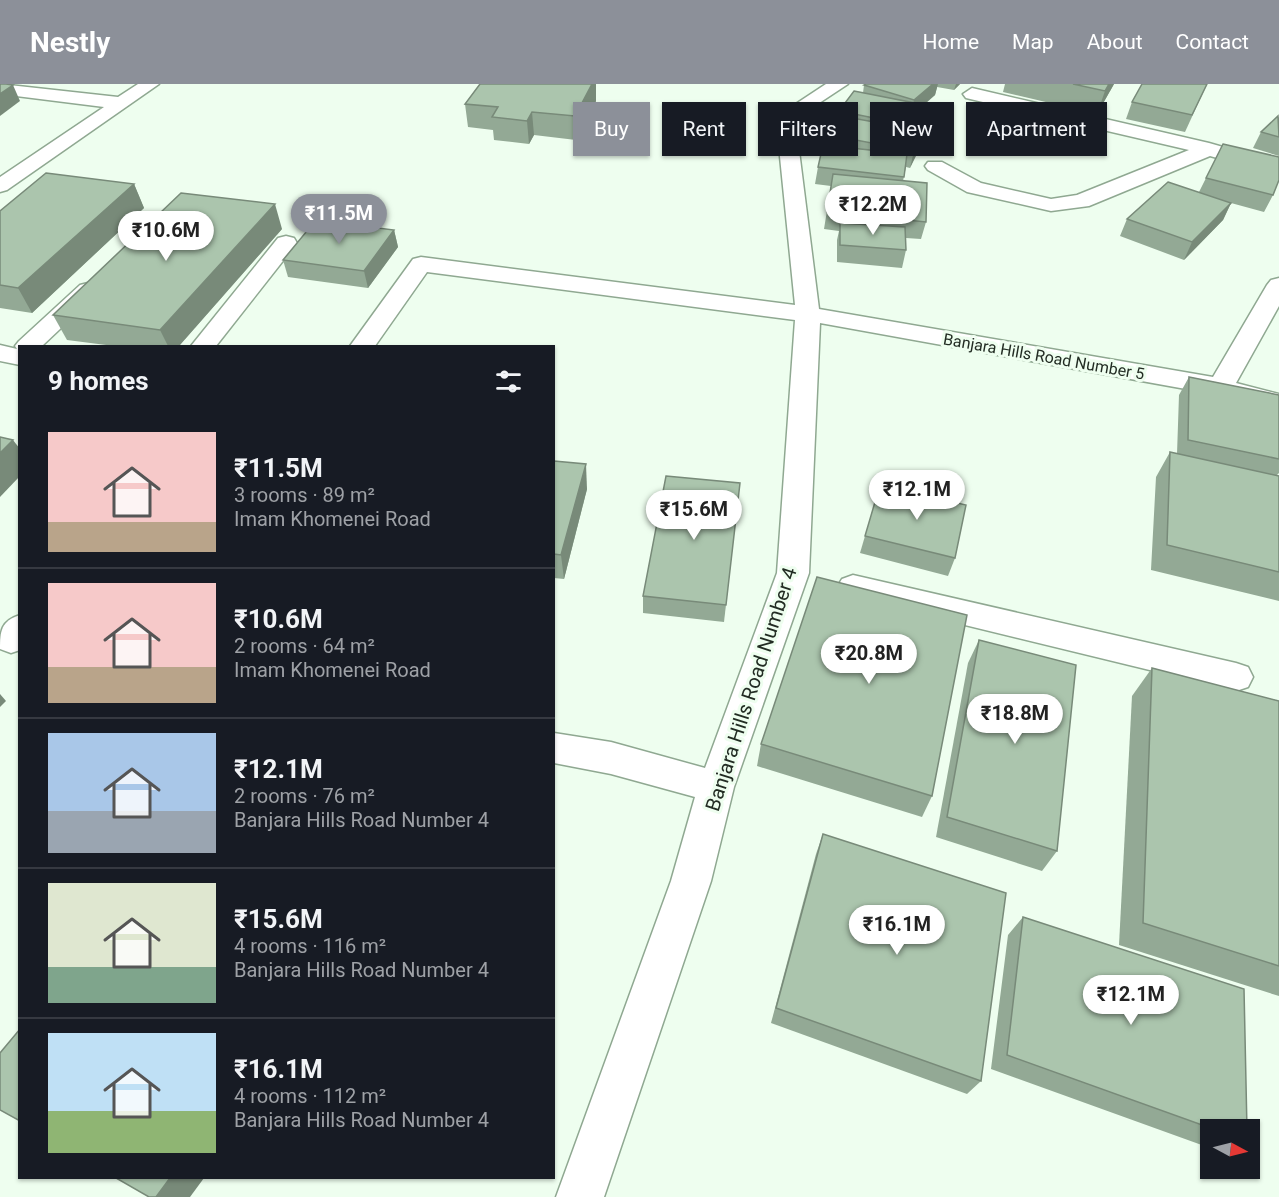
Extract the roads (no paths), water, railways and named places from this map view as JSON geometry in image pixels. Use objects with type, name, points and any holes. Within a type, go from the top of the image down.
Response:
[{"type":"street","points":[[4,181],[150,84]]},
{"type":"street","name":"Banjara Hills Road Number 4","points":[[580,1197],[690,881],[716,787],[813,577],[808,314],[785,117],[839,84]]},
{"type":"street","points":[[0,89],[121,103]]},
{"type":"street","points":[[972,94],[1209,149],[1279,169]]},
{"type":"street","points":[[935,166],[974,188],[1051,205],[1081,201],[1209,149]]},
{"type":"street","points":[[204,345],[286,243]]},
{"type":"street","name":"Banjara Hills Road Number 5","points":[[364,345],[421,264],[808,314],[1221,387],[1279,403]]},
{"type":"street","points":[[27,345],[106,273]]},
{"type":"street","points":[[1221,387],[1279,285]]},
{"type":"street","points":[[813,577],[1236,677]]},
{"type":"street","points":[[555,748],[611,758],[716,787]]}]
